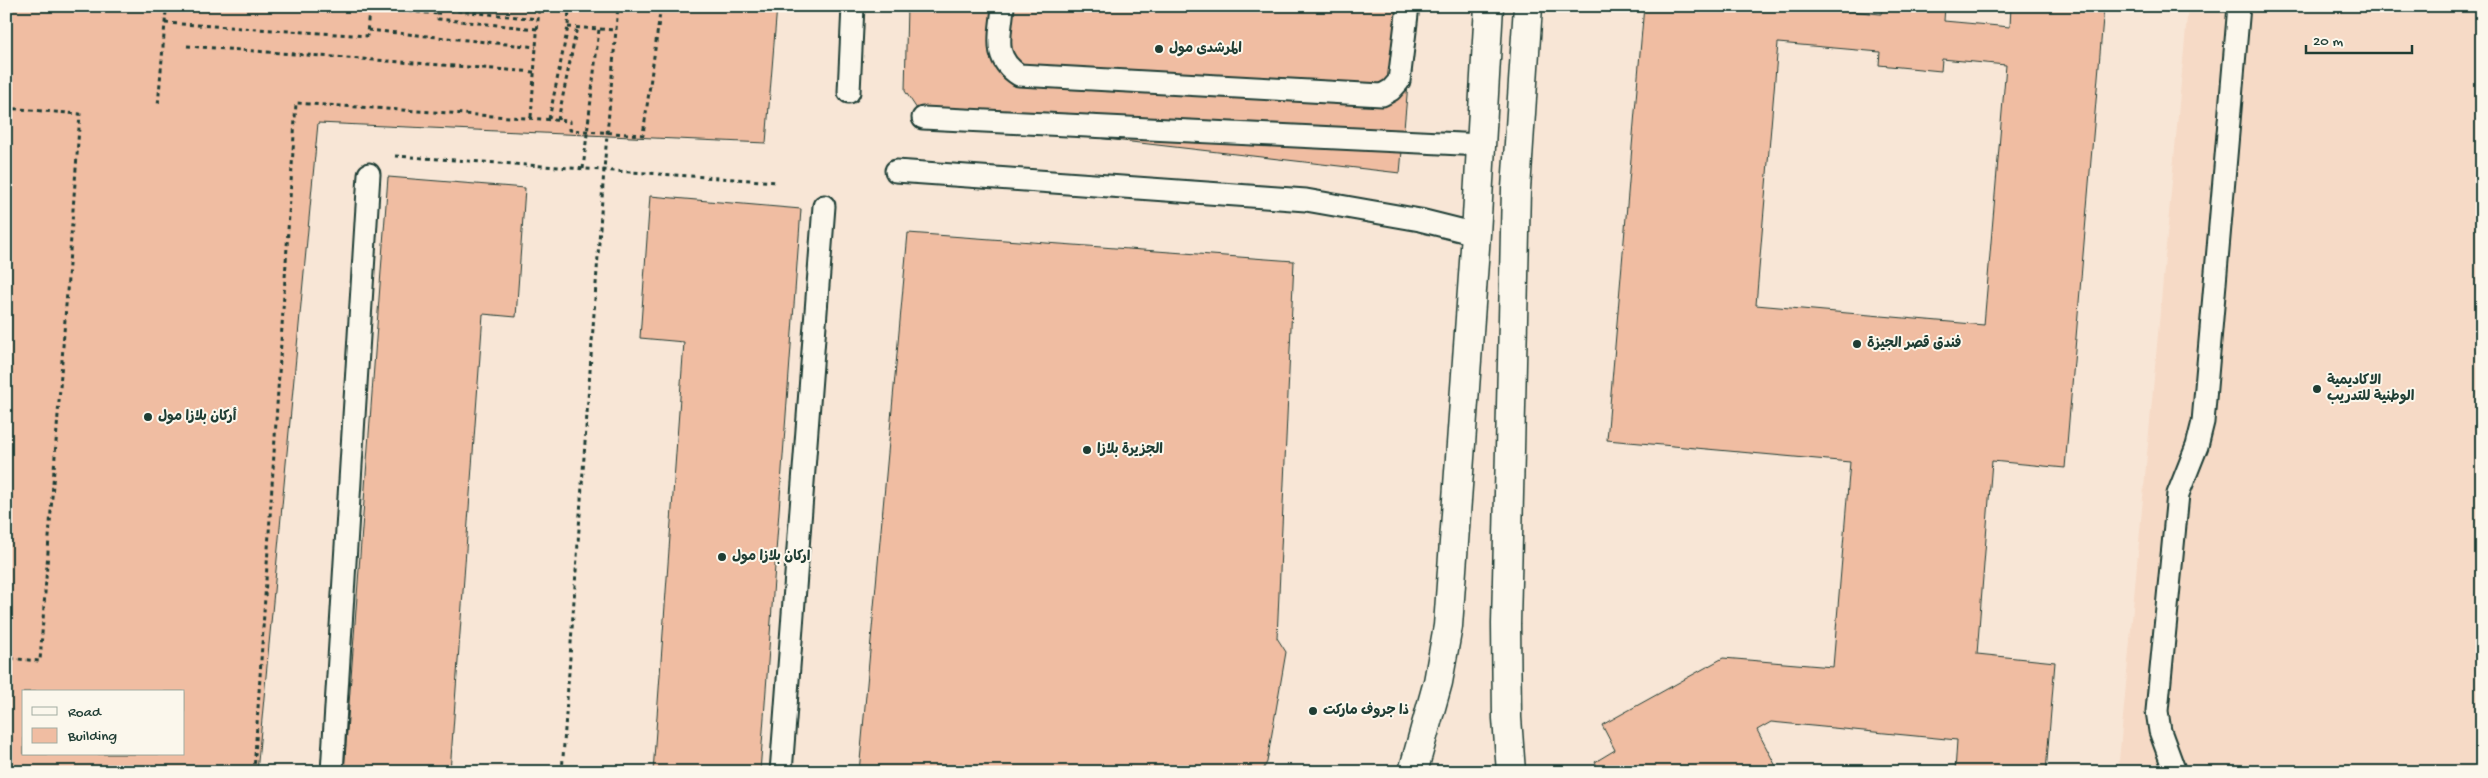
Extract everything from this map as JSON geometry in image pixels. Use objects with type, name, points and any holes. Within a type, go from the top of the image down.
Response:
[{"type":"street","points":[[1422,767],[1448,626],[1482,145],[1489,6]]},
{"type":"street","points":[[1508,770],[1506,624],[1516,189],[1528,6]]},
{"type":"lane","points":[[849,92],[853,6]]},
{"type":"lane","points":[[1003,6],[1000,54],[1008,67],[1019,74],[1382,95],[1399,82],[1408,6]]},
{"type":"lane","points":[[2175,772],[2160,731],[2157,711],[2178,494],[2197,446],[2203,422],[2239,6]]},
{"type":"lane","points":[[923,118],[1482,145]]},
{"type":"lane","points":[[896,171],[1306,200],[1420,220],[1476,234]]},
{"type":"lane","points":[[332,772],[369,174]]},
{"type":"lane","points":[[782,772],[824,206]]},
{"type":"path","points":[[127,6],[166,11],[158,106]]},
{"type":"path","points":[[531,117],[539,6]]},
{"type":"path","points":[[549,119],[568,27],[569,6]]},
{"type":"path","points":[[562,772],[604,170],[618,6]]},
{"type":"path","points":[[254,772],[296,103],[570,120],[570,130],[644,135],[661,6]]},
{"type":"path","points":[[165,23],[367,36],[369,7],[439,14]]},
{"type":"path","points":[[537,29],[438,18],[439,9],[538,19]]},
{"type":"path","points":[[568,27],[616,30]]},
{"type":"path","points":[[558,120],[577,27]]},
{"type":"path","points":[[583,169],[599,28]]},
{"type":"path","points":[[368,30],[536,48]]},
{"type":"path","points":[[187,46],[535,72]]},
{"type":"path","points":[[6,108],[80,114],[40,661],[6,658]]},
{"type":"path","points":[[394,156],[778,182]]},
{"type":"shaded area","name":"الاكاديمية الوطنية للتدريب","points":[[2188,6],[2482,6],[2482,772],[2118,772]]},
{"type":"building","name":"أركان بلازا مول","points":[[6,6],[777,6],[766,143],[318,123],[257,772],[6,772]]},
{"type":"building","name":"المرشدى مول","points":[[907,6],[1415,6],[1400,173],[923,118],[905,91]]},
{"type":"building","points":[[1644,6],[1794,6],[1881,14],[1882,6],[1945,6],[1944,21],[2010,27],[2011,6],[2104,6],[2065,468],[1992,461],[1977,654],[2055,662],[2046,772],[1955,772],[1957,740],[1771,722],[1757,730],[1779,772],[1601,772],[1595,762],[1615,750],[1602,725],[1723,658],[1833,667],[1850,462],[1607,440]],"holes":[[[1778,43],[1880,52],[1879,65],[1941,71],[1942,59],[2006,65],[1984,325],[1756,305]]]},
{"type":"building","points":[[388,177],[525,188],[516,317],[483,314],[450,772],[344,772]]},
{"type":"building","name":"اركان بلازا مول","points":[[650,196],[801,209],[760,772],[653,772],[684,342],[640,338]]},
{"type":"building","name":"الجزيرة بلازا","points":[[908,233],[1294,261],[1277,638],[1286,652],[1267,762],[1262,772],[859,772]]},
{"type":"place","name":"المرشدى مول","points":[[1159,49]]},
{"type":"place","name":"فندق قصر الجيزة","points":[[1857,344]]},
{"type":"place","name":"الاكاديمية الوطنية للتدريب","points":[[2317,389]]},
{"type":"place","name":"أركان بلازا مول","points":[[148,417]]},
{"type":"place","name":"الجزيرة بلازا","points":[[1087,450]]},
{"type":"place","name":"اركان بلازا مول","points":[[722,557]]},
{"type":"place","name":"ذا جروف ماركت","points":[[1313,711]]}]
